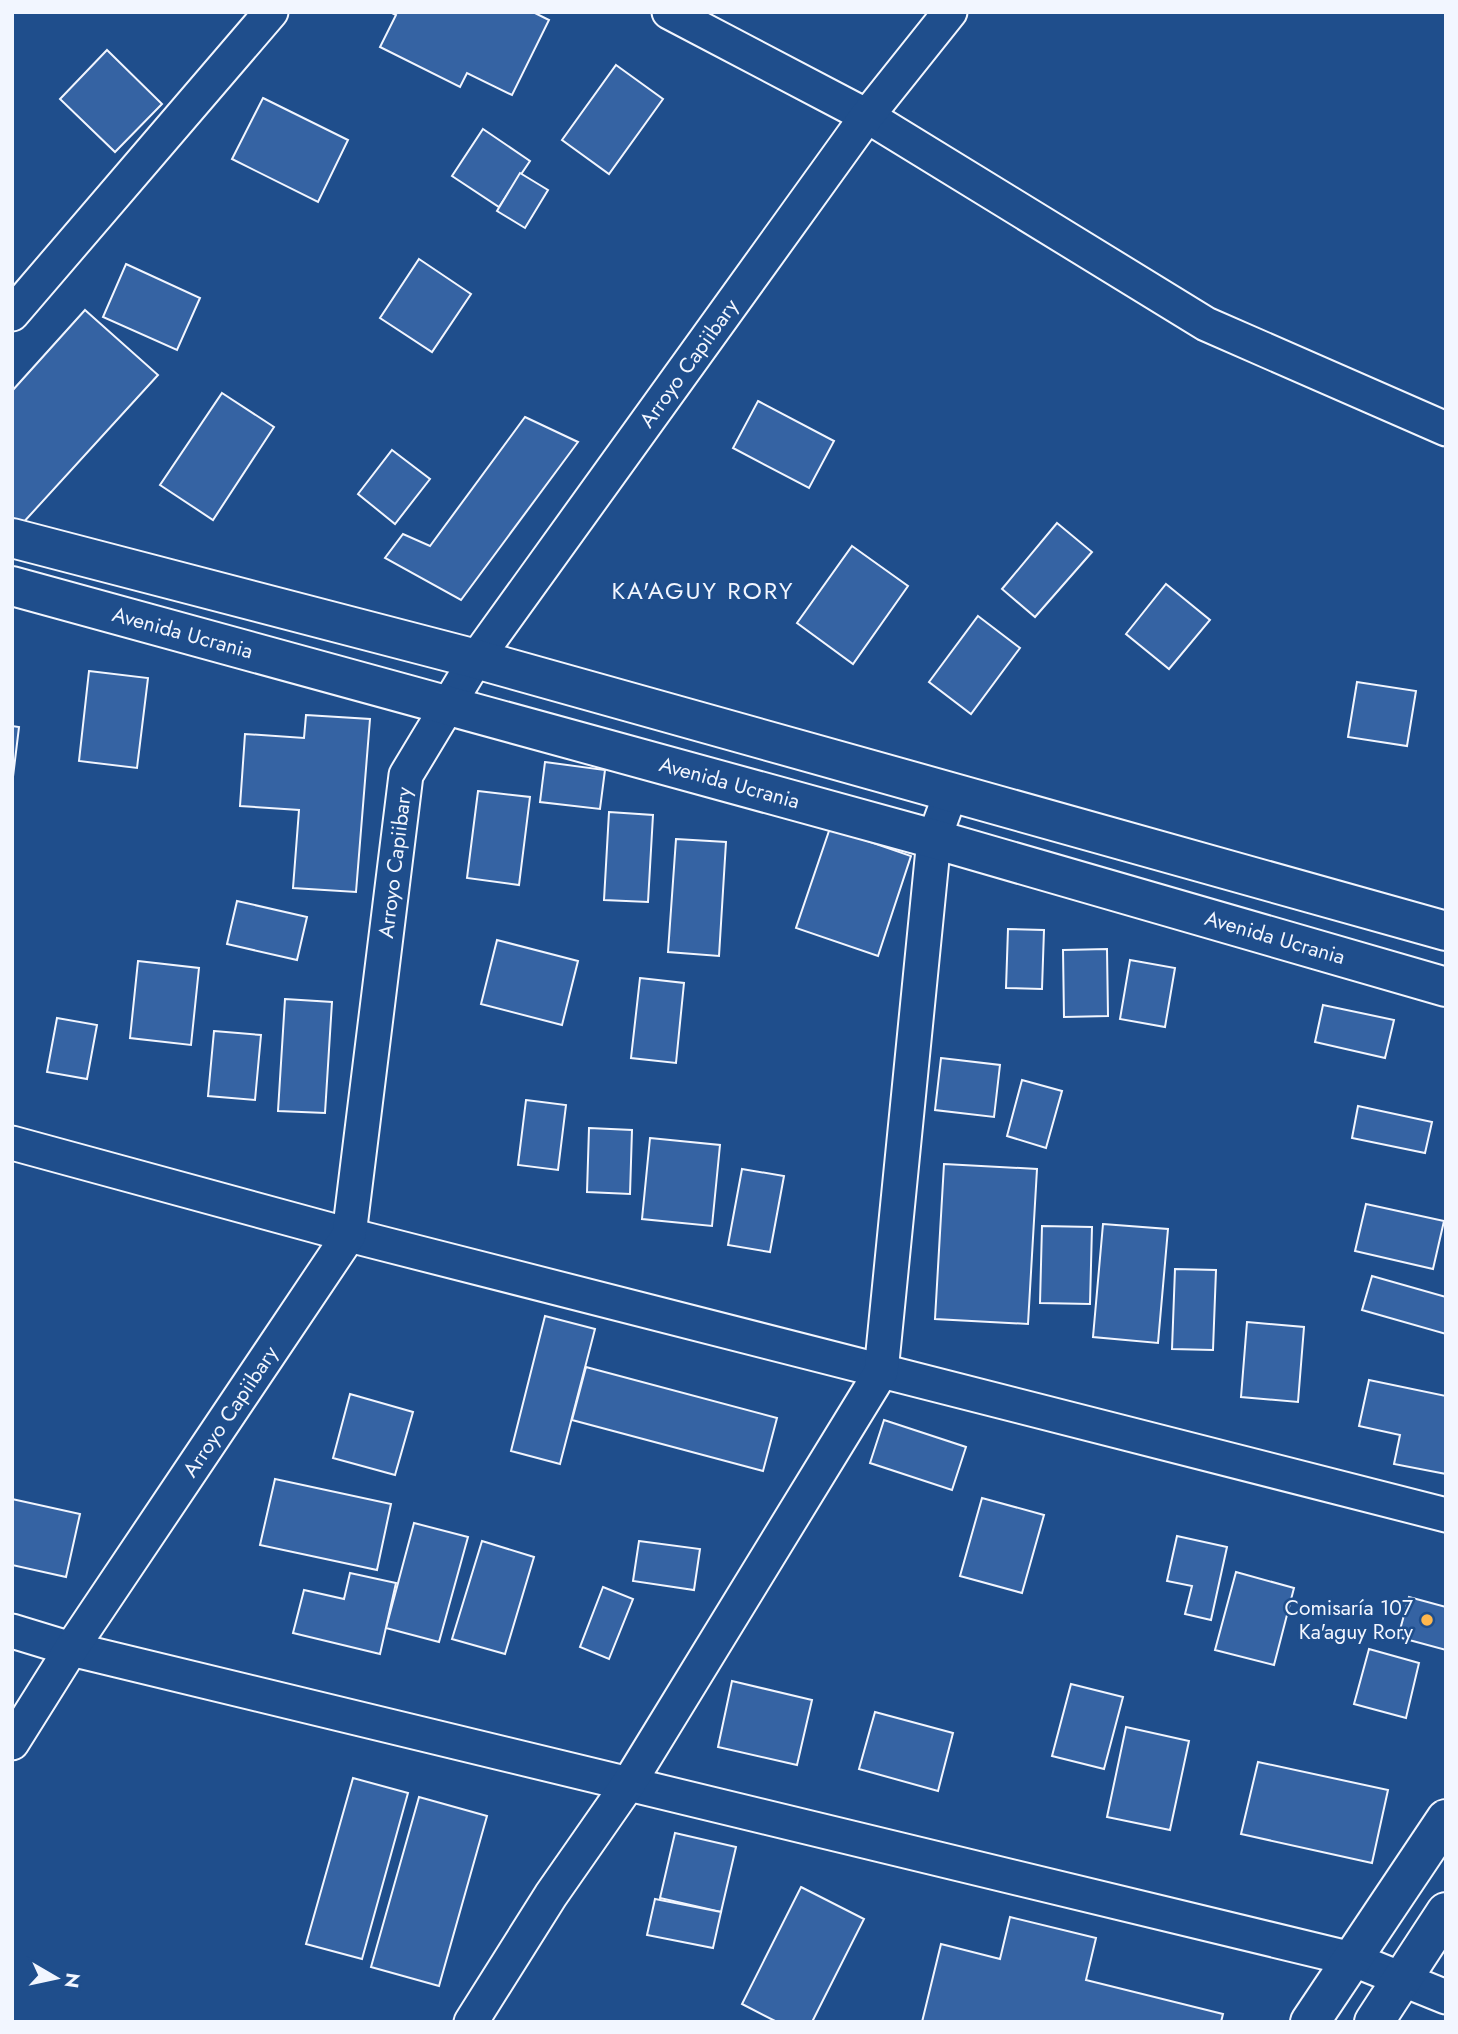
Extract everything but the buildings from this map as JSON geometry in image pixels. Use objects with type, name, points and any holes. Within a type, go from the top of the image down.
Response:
[{"type":"main road","points":[[12,538],[476,659],[1446,931]]},
{"type":"main road","name":"Avenida Ucrania","points":[[12,586],[934,839],[1446,986]]},
{"type":"main road","points":[[1310,2022],[1446,1819]]},
{"type":"main road","points":[[1374,2022],[1446,1912]]},
{"type":"street","points":[[12,314],[271,12]]},
{"type":"street","points":[[669,12],[867,116],[1206,324],[1446,429]]},
{"type":"street","name":"Arroyo Capiibary","points":[[12,1743],[71,1649],[349,1235],[406,775],[476,659],[867,116],[950,12]]},
{"type":"street","points":[[471,2022],[551,1895],[629,1783],[881,1372],[934,839],[951,792]]},
{"type":"street","points":[[12,1143],[349,1235],[1446,1515]]},
{"type":"street","points":[[12,1631],[71,1649],[1352,1959],[1446,1997]]},
{"type":"place","name":"Comisaría 107 Ka'aguy Rory","points":[[1427,1620]]},
{"type":"district","name":"KA'AGUY RORY","points":[[703,591]]}]
